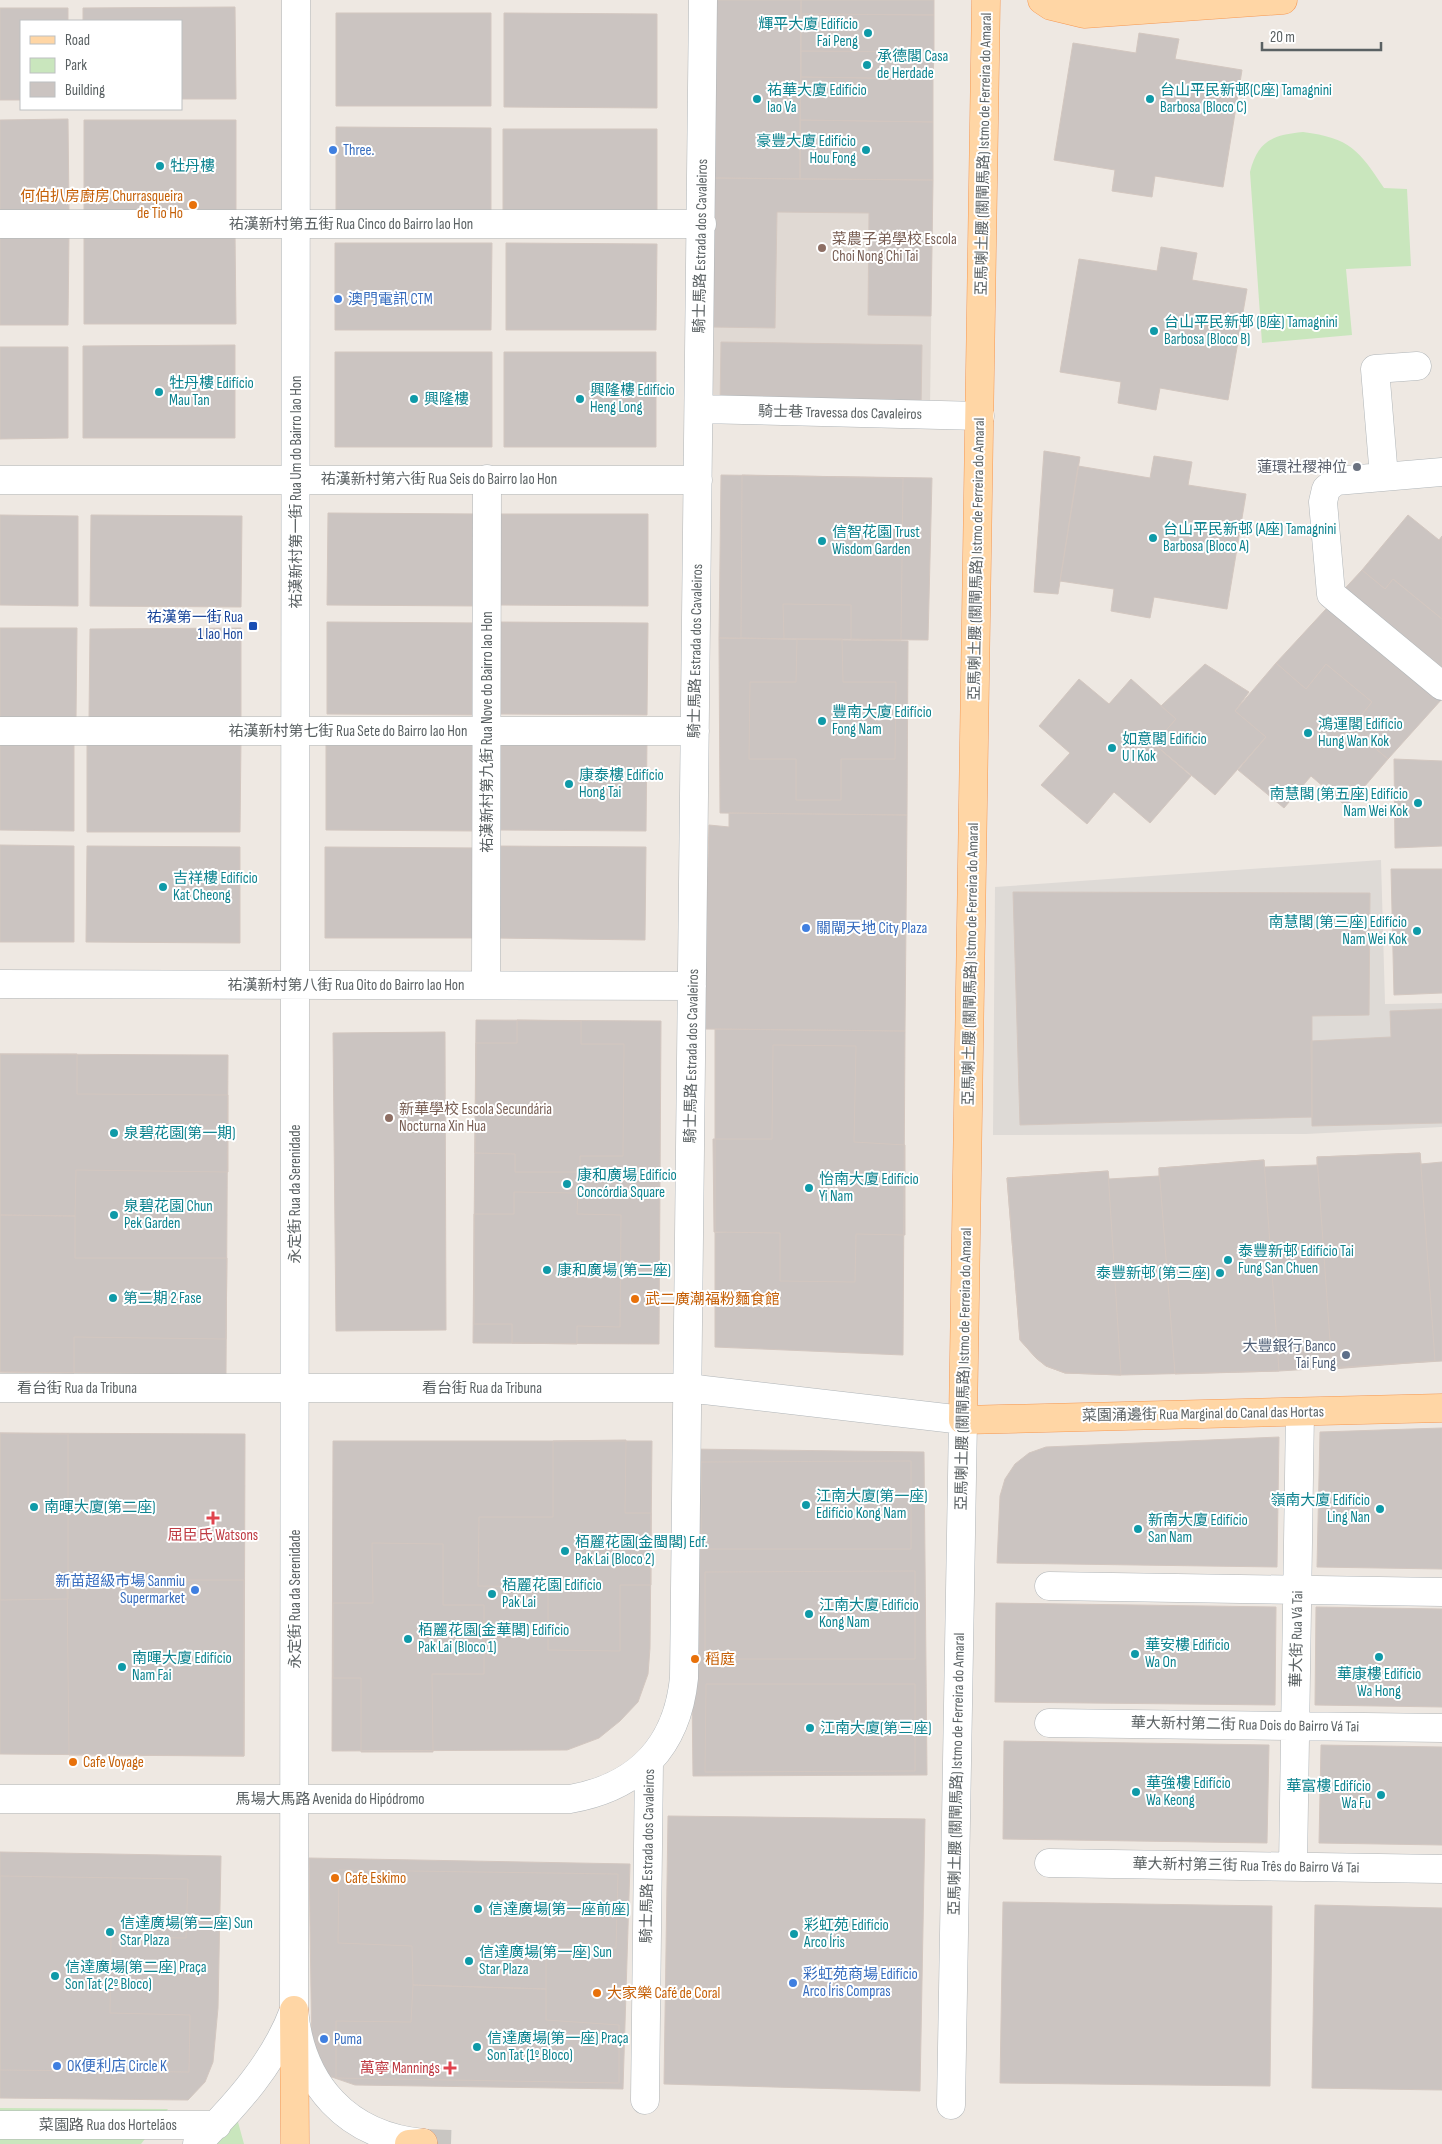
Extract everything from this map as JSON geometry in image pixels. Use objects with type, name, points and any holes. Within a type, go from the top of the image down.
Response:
[{"type":"main road","name":"亞馬喇土腰 (關閘馬路) Istmo de Ferreira do Amaral","points":[[963,1420],[986,0]]},
{"type":"main road","points":[[1042,0],[1051,6],[1084,14],[1283,0]]},
{"type":"main road","name":"菜園涌邊街 Rua Marginal do Canal das Hortas","points":[[963,1420],[1442,1408]]},
{"type":"main road","points":[[294,2010],[295,2144]]},
{"type":"main road","points":[[409,2144],[423,2143]]},
{"type":"street","name":"祐漢新村第一街 Rua Um do Bairro Iao Hon","points":[[296,0],[296,985]]},
{"type":"street","name":"騎士馬路 Estrada dos Cavaleiros","points":[[645,2100],[649,1762],[669,1736],[677,1718],[683,1692],[704,2]]},
{"type":"street","name":"祐漢新村第五街 Rua Cinco do Bairro Iao Hon","points":[[0,224],[702,224]]},
{"type":"street","points":[[1384,476],[1375,369],[1417,366]]},
{"type":"street","name":"騎士巷 Travessa dos Cavaleiros","points":[[700,409],[980,416]]},
{"type":"street","points":[[1442,472],[1336,481],[1330,484],[1323,495],[1330,594],[1442,686]]},
{"type":"street","name":"祐漢新村第六街 Rua Seis do Bairro Iao Hon","points":[[0,480],[698,480]]},
{"type":"street","name":"祐漢新村第九街 Rua Nove do Bairro Iao Hon","points":[[486,985],[487,480]]},
{"type":"street","name":"祐漢新村第七街 Rua Sete do Bairro Iao Hon","points":[[0,731],[696,731]]},
{"type":"street","name":"祐漢新村第八街 Rua Oito do Bairro Iao Hon","points":[[0,984],[692,986]]},
{"type":"street","name":"永定街 Rua da Serenidade","points":[[296,985],[294,2010],[305,2062],[315,2081],[328,2098],[352,2120],[371,2130],[391,2138],[423,2143]]},
{"type":"street","name":"看台街 Rua da Tribuna","points":[[0,1388],[687,1388],[963,1420]]},
{"type":"street","name":"華大街 Rua Vá Tai","points":[[1293,1867],[1300,1412]]},
{"type":"street","name":"亞馬喇土腰 (關閘馬路) Istmo de Ferreira do Amaral","points":[[952,2105],[963,1420]]},
{"type":"street","points":[[1049,1586],[1442,1592]]},
{"type":"street","name":"華大新村第二街 Rua Dois do Bairro Vá Tai","points":[[1049,1722],[1442,1728]]},
{"type":"street","name":"馬場大馬路 Avenida do Hipódromo","points":[[0,1799],[570,1799],[609,1789],[627,1780],[649,1762]]},
{"type":"street","name":"華大新村第三街 Rua Três do Bairro Vá Tai","points":[[1049,1863],[1442,1869]]},
{"type":"street","points":[[197,2144],[217,2125],[258,2074],[276,2047],[294,2010]]},
{"type":"street","name":"菜園路 Rua dos Hortelãos","points":[[0,2125],[217,2125]]},
{"type":"shaded area","name":"菜農子弟學校 Escola Choi Nong Chi Tai","points":[[713,178],[933,180],[930,409],[711,407]]},
{"type":"shaded area","points":[[1381,860],[1385,1004],[1442,1003],[1442,1127],[1306,1134],[993,1135],[995,887]]},
{"type":"green space","points":[[1303,132],[1343,142],[1360,155],[1384,188],[1407,189],[1411,266],[1346,269],[1352,335],[1262,343],[1250,172],[1257,153],[1268,142],[1283,135]]},
{"type":"green space","points":[[0,2108],[168,2109],[141,2144],[0,2144]]},
{"type":"green space","points":[[235,2111],[244,2144],[211,2144]]},
{"type":"building","name":"祐華大廈 Edifício Iao Va","points":[[715,0],[801,0],[800,179],[713,178]]},
{"type":"building","points":[[801,0],[934,0],[934,15],[801,14]]},
{"type":"building","points":[[235,7],[236,99],[182,99],[182,20],[83,20],[83,8]]},
{"type":"building","points":[[0,8],[68,8],[68,20],[20,20],[20,100],[0,100]]},
{"type":"building","points":[[336,13],[491,13],[491,106],[336,106]]},
{"type":"building","points":[[504,13],[657,14],[657,108],[504,107]]},
{"type":"building","name":"輝平大廈 Edifício Fai Peng","points":[[801,14],[934,15],[934,52],[801,51]]},
{"type":"building","name":"台山平民新邨(C座) Tamagnini Barbosa (Bloco C)","points":[[1139,33],[1179,39],[1175,59],[1242,70],[1223,187],[1155,176],[1152,197],[1112,191],[1115,170],[1054,160],[1073,43],[1136,53]]},
{"type":"building","name":"承德閣 Casa de Herdade","points":[[801,51],[934,52],[933,79],[801,77]]},
{"type":"building","points":[[801,77],[933,79],[933,122],[800,120]]},
{"type":"building","points":[[68,119],[69,211],[0,212],[0,120]]},
{"type":"building","name":"牡丹樓","points":[[84,120],[236,120],[236,212],[84,212]]},
{"type":"building","name":"豪豐大廈 Edifício Hou Fong","points":[[800,120],[933,122],[933,180],[800,179]]},
{"type":"building","points":[[336,127],[491,128],[491,220],[336,221]]},
{"type":"building","points":[[503,129],[657,129],[657,221],[503,220]]},
{"type":"building","name":"菜農子弟學校 Escola Choi Nong Chi Tai","points":[[713,178],[933,180],[931,316],[868,315],[869,213],[777,212],[775,328],[711,327]]},
{"type":"building","points":[[84,232],[235,232],[236,324],[84,324]]},
{"type":"building","points":[[0,233],[69,233],[68,325],[0,325]]},
{"type":"building","points":[[335,243],[492,243],[491,330],[335,330]]},
{"type":"building","points":[[506,243],[657,244],[656,330],[506,330]]},
{"type":"building","name":"台山平民新邨 (B座) Tamagnini Barbosa (Bloco B)","points":[[1161,247],[1197,253],[1192,280],[1247,289],[1228,400],[1160,388],[1156,410],[1118,403],[1121,382],[1060,372],[1079,259],[1157,271]]},
{"type":"building","points":[[721,342],[922,345],[921,409],[720,407]]},
{"type":"building","name":"牡丹樓 Edifício Mau Tan","points":[[235,345],[235,438],[83,438],[83,346]]},
{"type":"building","points":[[0,347],[68,347],[68,438],[0,439]]},
{"type":"building","name":"興隆樓","points":[[335,352],[492,352],[492,447],[335,447]]},
{"type":"building","name":"興隆樓 Edifício Heng Long","points":[[504,352],[656,352],[656,447],[504,447]]},
{"type":"building","points":[[1044,451],[1080,457],[1058,594],[1034,592]]},
{"type":"building","name":"台山平民新邨 (A座) Tamagnini Barbosa (Bloco A)","points":[[1154,456],[1192,462],[1188,485],[1246,494],[1227,609],[1154,597],[1150,618],[1111,611],[1114,589],[1060,581],[1078,466],[1150,478]]},
{"type":"building","name":"信智花園 Trust Wisdom Garden","points":[[721,475],[932,478],[928,640],[719,638]]},
{"type":"building","name":"信智花園 Trust Wisdom Garden","points":[[742,475],[903,478],[901,640],[851,639],[851,605],[783,604],[784,639],[741,638]]},
{"type":"building","points":[[328,513],[479,514],[478,606],[327,605]]},
{"type":"building","points":[[494,514],[648,514],[648,606],[494,605]]},
{"type":"building","points":[[0,515],[78,516],[78,606],[0,605]]},
{"type":"building","points":[[91,515],[242,516],[241,607],[90,606]]},
{"type":"building","points":[[1408,515],[1439,540],[1442,536],[1442,619],[1393,579],[1385,589],[1362,570]]},
{"type":"building","points":[[1362,570],[1385,589],[1393,579],[1442,619],[1442,699],[1388,759],[1351,728],[1372,702],[1326,664],[1306,689],[1276,663]]},
{"type":"building","points":[[327,622],[481,623],[481,715],[327,714]]},
{"type":"building","points":[[497,622],[648,623],[647,715],[496,714]]},
{"type":"building","points":[[0,628],[77,628],[76,719],[0,719]]},
{"type":"building","points":[[241,628],[241,718],[89,719],[90,629]]},
{"type":"building","points":[[719,638],[908,641],[907,815],[720,813]]},
{"type":"building","name":"豐南大廈 Edifício Fong Nam","points":[[797,639],[842,639],[843,682],[896,682],[895,759],[841,759],[841,800],[796,800],[796,759],[749,759],[750,682],[796,682]]},
{"type":"building","name":"鴻運閣 Edifício Hung Wan Kok","points":[[1276,663],[1306,689],[1326,664],[1372,702],[1351,728],[1388,759],[1347,807],[1311,776],[1284,808],[1238,770],[1266,737],[1235,711]]},
{"type":"building","points":[[1205,664],[1249,692],[1235,711],[1266,737],[1215,795],[1154,744],[1176,719],[1161,706]]},
{"type":"building","name":"如意閣 Edifício U I Kok","points":[[1079,679],[1109,704],[1131,679],[1176,719],[1154,744],[1191,776],[1150,823],[1114,792],[1087,824],[1041,785],[1070,753],[1039,726]]},
{"type":"building","points":[[326,738],[478,739],[477,831],[326,830]]},
{"type":"building","name":"康泰樓 Edifício Hong Tai","points":[[493,738],[647,739],[646,831],[492,830]]},
{"type":"building","points":[[0,740],[74,740],[74,831],[0,830]]},
{"type":"building","name":"吉祥樓 Edifício Kat Cheong","points":[[87,740],[241,740],[240,832],[87,832]]},
{"type":"building","name":"南慧閣 (第五座) Edifício Nam Wei Kok","points":[[1394,759],[1442,761],[1442,846],[1395,848]]},
{"type":"building","name":"關閘天地 City Plaza","points":[[729,813],[907,815],[905,1031],[703,1029],[709,825],[729,827]]},
{"type":"building","points":[[0,845],[74,846],[74,942],[0,942]]},
{"type":"building","name":"吉祥樓 Edifício Kat Cheong","points":[[87,846],[240,847],[240,943],[86,942]]},
{"type":"building","points":[[494,846],[646,847],[645,940],[494,938]]},
{"type":"building","points":[[325,847],[480,848],[479,938],[325,938]]},
{"type":"building","name":"南慧閣 (第三座) Edifício Nam Wei Kok","points":[[1391,869],[1442,869],[1442,993],[1394,995]]},
{"type":"building","points":[[1013,892],[1370,893],[1369,1015],[1312,1016],[1312,1117],[1020,1125]]},
{"type":"building","points":[[1442,1009],[1442,1123],[1312,1126],[1311,1041],[1391,1037],[1390,1011]]},
{"type":"building","name":"康和廣場 Edifício Concórdia Square","points":[[476,1020],[661,1021],[659,1344],[473,1343]]},
{"type":"building","points":[[517,1020],[581,1021],[581,1044],[624,1044],[623,1156],[580,1156],[580,1172],[515,1172],[515,1154],[475,1153],[476,1043],[517,1043]]},
{"type":"building","points":[[715,1029],[905,1031],[903,1355],[715,1347]]},
{"type":"building","name":"新華學校 Escola Secundária Nocturna Xin Hua","points":[[445,1032],[446,1330],[336,1331],[333,1033]]},
{"type":"building","name":"怡南大廈 Edifício Yi Nam","points":[[773,1045],[856,1046],[854,1142],[905,1145],[905,1235],[856,1234],[855,1282],[780,1281],[780,1233],[714,1232],[713,1139],[772,1139]]},
{"type":"building","name":"泉碧花園(第一期)","points":[[0,1054],[77,1054],[77,1094],[228,1095],[228,1172],[76,1170],[75,1216],[0,1215]]},
{"type":"building","name":"泉碧花園 Chun Pek Garden","points":[[0,1054],[228,1055],[226,1374],[0,1372]]},
{"type":"building","points":[[1420,1153],[1435,1361],[1332,1369],[1317,1157]]},
{"type":"building","name":"泰豐新邨 Edifício Tai Fung San Chuen","points":[[1420,1153],[1421,1164],[1442,1162],[1442,1361],[1279,1371],[1121,1375],[1065,1373],[1046,1366],[1020,1340],[1007,1178],[1108,1171],[1109,1179],[1159,1176],[1159,1168],[1264,1160],[1264,1167],[1317,1165],[1317,1157]]},
{"type":"building","name":"泰豐新邨 (第三座)","points":[[1264,1160],[1279,1371],[1175,1374],[1159,1168]]},
{"type":"building","points":[[1108,1171],[1121,1375],[1065,1373],[1046,1366],[1020,1340],[1007,1178]]},
{"type":"building","name":"康和廣場 (第二座)","points":[[514,1192],[578,1193],[577,1214],[621,1215],[620,1327],[577,1326],[577,1344],[512,1343],[512,1324],[474,1324],[474,1214],[514,1214]]},
{"type":"building","name":"第二期 2 Fase","points":[[0,1215],[75,1216],[75,1258],[227,1258],[226,1339],[74,1337],[74,1373],[0,1372]]},
{"type":"building","name":"嶺南大廈 Edifício Ling Nan","points":[[1442,1428],[1442,1569],[1317,1567],[1320,1432]]},
{"type":"building","name":"南暉大廈 Edifício Nam Fai","points":[[0,1433],[245,1434],[244,1756],[0,1754]]},
{"type":"building","name":"南暉大廈(第二座)","points":[[0,1433],[68,1434],[68,1599],[0,1600]]},
{"type":"building","name":"新南大廈 Edifício San Nam","points":[[1279,1437],[1277,1567],[997,1563],[1000,1496],[1005,1479],[1015,1464],[1029,1453],[1046,1447]]},
{"type":"building","name":"栢麗花園(金閩閣) Edf. Pak Lai (Bloco 2)","points":[[626,1440],[625,1513],[651,1513],[651,1585],[620,1585],[620,1651],[548,1650],[548,1587],[478,1586],[479,1517],[553,1517],[553,1441]]},
{"type":"building","name":"栢麗花園 Edifício Pak Lai","points":[[333,1441],[652,1441],[650,1648],[648,1674],[638,1702],[620,1721],[599,1738],[567,1750],[332,1751]]},
{"type":"building","name":"江南大廈 Edifício Kong Nam","points":[[689,1449],[924,1452],[927,1775],[693,1776]]},
{"type":"building","name":"江南大廈(第一座) Edifício Kong Nam","points":[[911,1461],[911,1549],[701,1549],[701,1462]]},
{"type":"building","name":"栢麗花園(金華閣) Edifício Pak Lai (Bloco 1)","points":[[372,1543],[443,1544],[443,1605],[484,1605],[484,1674],[432,1674],[433,1752],[361,1752],[361,1678],[333,1678],[333,1603],[373,1603]]},
{"type":"building","points":[[915,1571],[915,1659],[705,1659],[705,1572]]},
{"type":"building","points":[[67,1580],[244,1580],[244,1756],[69,1755]]},
{"type":"building","name":"華安樓 Edifício Wa On","points":[[996,1603],[1276,1607],[1275,1705],[995,1702]]},
{"type":"building","name":"華康樓 Edifício Wa Hong","points":[[1316,1607],[1442,1609],[1442,1707],[1315,1705]]},
{"type":"building","name":"江南大廈(第三座)","points":[[706,1684],[915,1684],[915,1771],[705,1772]]},
{"type":"building","name":"華強樓 Edifício Wa Keong","points":[[1004,1741],[1269,1745],[1267,1843],[1003,1839]]},
{"type":"building","name":"華富樓 Edifício Wa Fu","points":[[1321,1745],[1442,1747],[1442,1845],[1319,1843]]},
{"type":"building","name":"彩虹苑 Edifício Arco Íris","points":[[668,1816],[925,1819],[920,2091],[664,2084]]},
{"type":"building","name":"信達廣場(第二座) Sun Star Plaza","points":[[0,1852],[221,1856],[218,2008],[213,2062],[205,2082],[188,2100],[0,2098]]},
{"type":"building","name":"信達廣場(第一座) Sun Star Plaza","points":[[309,1858],[630,1864],[623,2089],[355,2085],[326,2075],[312,2058]]},
{"type":"building","name":"信達廣場(第一座前座)","points":[[339,1870],[618,1874],[616,1948],[546,1948],[546,1989],[413,1985],[412,1946],[338,1943]]},
{"type":"building","name":"信達廣場(第二座) Praça Son Tat (2º Bloco)","points":[[0,1876],[188,1879],[186,1938],[111,1937],[110,2013],[190,2015],[189,2072],[0,2070]]},
{"type":"building","points":[[1003,1902],[1272,1906],[1270,2086],[1000,2083]]},
{"type":"building","points":[[1315,1905],[1442,1908],[1442,2090],[1312,2088]]},
{"type":"building","name":"信達廣場(第一座) Praça Son Tat (1º Bloco)","points":[[413,1985],[546,1989],[546,2020],[619,2025],[619,2083],[336,2078],[336,2021],[411,2022]]},
{"type":"tunnel","points":[[423,2143],[455,2144]]},
{"type":"place","name":"輝平大廈 Edifício Fai Peng","points":[[868,33]]},
{"type":"place","name":"承德閣 Casa de Herdade","points":[[867,65]]},
{"type":"place","name":"祐華大廈 Edifício Iao Va","points":[[757,99]]},
{"type":"place","name":"台山平民新邨(C座) Tamagnini Barbosa (Bloco C)","points":[[1150,99]]},
{"type":"place","name":"Three.","points":[[333,150]]},
{"type":"place","name":"豪豐大廈 Edifício Hou Fong","points":[[866,150]]},
{"type":"place","name":"牡丹樓","points":[[160,166]]},
{"type":"place","name":"何伯扒房廚房 Churrasqueira de Tio Ho","points":[[193,205]]},
{"type":"place","name":"菜農子弟學校 Escola Choi Nong Chi Tai","points":[[822,248]]},
{"type":"place","name":"澳門電訊 CTM","points":[[338,299]]},
{"type":"place","name":"台山平民新邨 (B座) Tamagnini Barbosa (Bloco B)","points":[[1154,331]]},
{"type":"place","name":"牡丹樓 Edifício Mau Tan","points":[[159,392]]},
{"type":"place","name":"興隆樓","points":[[414,399]]},
{"type":"place","name":"興隆樓 Edifício Heng Long","points":[[580,399]]},
{"type":"place","name":"蓮環社稷神位","points":[[1357,467]]},
{"type":"place","name":"台山平民新邨 (A座) Tamagnini Barbosa (Bloco A)","points":[[1153,538]]},
{"type":"place","name":"信智花園 Trust Wisdom Garden","points":[[822,541]]},
{"type":"place","name":"祐漢第一街 Rua 1 Iao Hon","points":[[253,626]]},
{"type":"place","name":"豐南大廈 Edifício Fong Nam","points":[[822,721]]},
{"type":"place","name":"鴻運閣 Edifício Hung Wan Kok","points":[[1308,733]]},
{"type":"place","name":"如意閣 Edifício U I Kok","points":[[1112,748]]},
{"type":"place","name":"康泰樓 Edifício Hong Tai","points":[[569,784]]},
{"type":"place","name":"南慧閣 (第五座) Edifício Nam Wei Kok","points":[[1418,803]]},
{"type":"place","name":"吉祥樓 Edifício Kat Cheong","points":[[163,887]]},
{"type":"place","name":"關閘天地 City Plaza","points":[[806,928]]},
{"type":"place","name":"南慧閣 (第三座) Edifício Nam Wei Kok","points":[[1417,931]]},
{"type":"place","name":"新華學校 Escola Secundária Nocturna Xin Hua","points":[[389,1118]]},
{"type":"place","name":"泉碧花園(第一期)","points":[[114,1133]]},
{"type":"place","name":"康和廣場 Edifício Concórdia Square","points":[[567,1184]]},
{"type":"place","name":"怡南大廈 Edifício Yi Nam","points":[[809,1188]]},
{"type":"place","name":"泉碧花園 Chun Pek Garden","points":[[114,1215]]},
{"type":"place","name":"泰豐新邨 Edifício Tai Fung San Chuen","points":[[1228,1260]]},
{"type":"place","name":"康和廣場 (第二座)","points":[[547,1270]]},
{"type":"place","name":"泰豐新邨 (第三座)","points":[[1220,1273]]},
{"type":"place","name":"第二期 2 Fase","points":[[113,1298]]},
{"type":"place","name":"武二廣潮福粉麵食館","points":[[635,1299]]},
{"type":"place","name":"大豐銀行 Banco Tai Fung","points":[[1346,1355]]},
{"type":"place","name":"江南大廈(第一座) Edifício Kong Nam","points":[[806,1505]]},
{"type":"place","name":"南暉大廈(第二座)","points":[[34,1507]]},
{"type":"place","name":"嶺南大廈 Edifício Ling Nan","points":[[1380,1509]]},
{"type":"place","name":"屈臣氏 Watsons","points":[[213,1518]]},
{"type":"place","name":"新南大廈 Edifício San Nam","points":[[1138,1529]]},
{"type":"place","name":"栢麗花園(金閩閣) Edf. Pak Lai (Bloco 2)","points":[[565,1551]]},
{"type":"place","name":"新苗超級市場 Sanmiu Supermarket","points":[[195,1590]]},
{"type":"place","name":"栢麗花園 Edifício Pak Lai","points":[[492,1594]]},
{"type":"place","name":"江南大廈 Edifício Kong Nam","points":[[809,1614]]},
{"type":"place","name":"栢麗花園(金華閣) Edifício Pak Lai (Bloco 1)","points":[[408,1639]]},
{"type":"place","name":"華安樓 Edifício Wa On","points":[[1135,1654]]},
{"type":"place","name":"華康樓 Edifício Wa Hong","points":[[1379,1657]]},
{"type":"place","name":"稻庭","points":[[695,1659]]},
{"type":"place","name":"南暉大廈 Edifício Nam Fai","points":[[122,1667]]},
{"type":"place","name":"江南大廈(第三座)","points":[[810,1728]]},
{"type":"place","name":"Cafe Voyage","points":[[73,1762]]},
{"type":"place","name":"華強樓 Edifício Wa Keong","points":[[1136,1792]]},
{"type":"place","name":"華富樓 Edifício Wa Fu","points":[[1381,1795]]},
{"type":"place","name":"Cafe Eskimo","points":[[335,1878]]},
{"type":"place","name":"信達廣場(第一座前座)","points":[[478,1909]]},
{"type":"place","name":"信達廣場(第二座) Sun Star Plaza","points":[[110,1932]]},
{"type":"place","name":"彩虹苑 Edifício Arco Íris","points":[[794,1934]]},
{"type":"place","name":"信達廣場(第一座) Sun Star Plaza","points":[[469,1961]]},
{"type":"place","name":"信達廣場(第二座) Praça Son Tat (2º Bloco)","points":[[55,1976]]},
{"type":"place","name":"彩虹苑商場 Edifício Arco Íris Compras","points":[[793,1983]]},
{"type":"place","name":"大家樂 Café de Coral","points":[[597,1993]]},
{"type":"place","name":"Puma","points":[[324,2039]]},
{"type":"place","name":"信達廣場(第一座) Praça Son Tat (1º Bloco)","points":[[477,2047]]},
{"type":"place","name":"OK便利店 Circle K","points":[[57,2066]]},
{"type":"place","name":"萬寧 Mannings","points":[[450,2068]]}]
